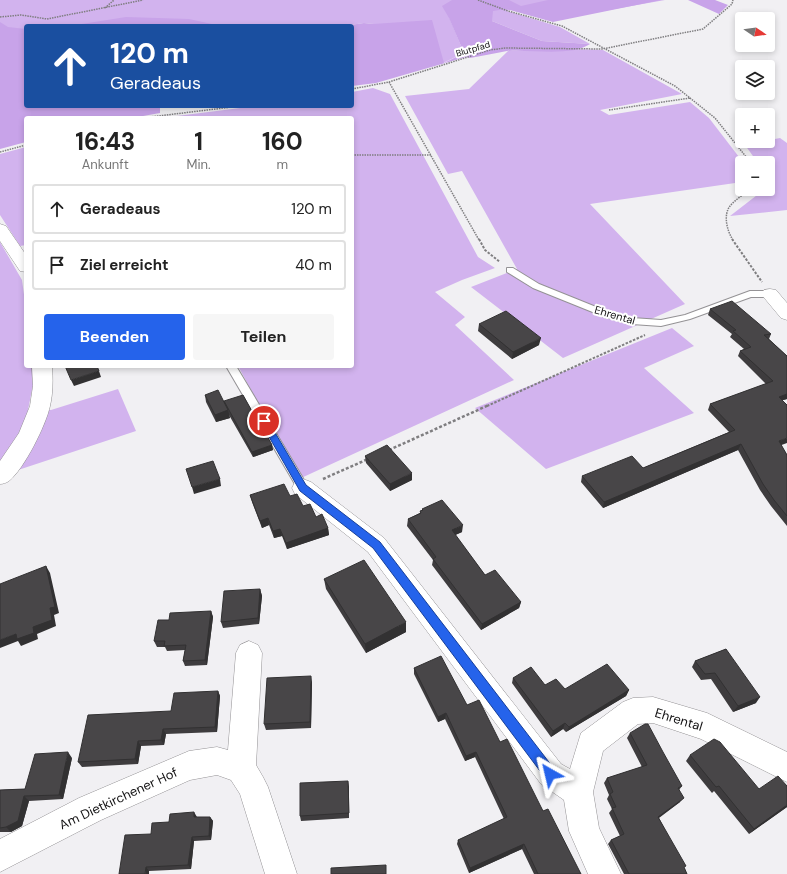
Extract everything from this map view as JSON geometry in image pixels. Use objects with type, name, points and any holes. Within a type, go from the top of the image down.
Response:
[{"type":"street","points":[[0,229],[24,265]]},
{"type":"street","points":[[770,294],[787,314]]},
{"type":"street","points":[[0,476],[7,470],[29,433],[40,407],[42,368]]},
{"type":"street","points":[[303,488],[376,545],[550,774],[578,792]]},
{"type":"street","points":[[249,653],[241,768],[253,787],[281,874]]},
{"type":"street","name":"Ehrental","points":[[605,874],[584,831],[578,792],[591,743],[633,711],[652,710],[707,727],[787,767]]},
{"type":"street","name":"Am Dietkirchener Hof","points":[[0,856],[90,809],[189,766],[217,761],[241,768]]},
{"type":"lane","name":"Ehrental","points":[[510,270],[536,286],[608,315],[632,322],[661,324],[687,317],[750,294],[770,294]]},
{"type":"lane","points":[[232,368],[303,488]]},
{"type":"path","points":[[105,8],[114,0]]},
{"type":"path","points":[[0,17],[21,15],[47,19],[143,0]]},
{"type":"path","points":[[478,0],[502,9],[562,26],[602,49],[675,86],[691,97],[715,118],[745,156]]},
{"type":"path","points":[[602,49],[703,29],[732,4],[733,0]]},
{"type":"path","name":"Blutpfad","points":[[354,89],[389,82],[490,50],[505,48],[602,49]]},
{"type":"path","points":[[389,82],[485,250],[510,270]]},
{"type":"path","points":[[609,110],[691,97]]},
{"type":"path","points":[[158,116],[224,108]]},
{"type":"path","points":[[0,152],[24,146]]},
{"type":"path","points":[[354,155],[431,155]]},
{"type":"path","points":[[742,196],[730,207],[726,220],[728,233],[770,294]]},
{"type":"path","points":[[382,452],[657,330],[661,324]]},
{"type":"path","points":[[303,488],[375,456]]},
{"type":"shaded area","points":[[0,0],[665,0],[553,20],[513,9],[507,11],[560,27],[590,44],[542,41],[492,21],[492,14],[449,17],[464,53],[443,63],[373,24],[364,23],[354,24],[24,24],[24,34],[0,28]]},
{"type":"shaded area","points":[[452,0],[509,0],[521,6],[548,0],[661,0],[553,22],[506,9],[493,11],[492,21],[542,41],[590,44],[582,48],[572,50],[550,52],[507,51],[470,58],[466,57],[376,83],[354,86],[354,24],[432,20],[444,63],[464,53],[449,18],[442,6]]},
{"type":"shaded area","points":[[688,0],[715,0],[728,5],[719,14]]},
{"type":"shaded area","points":[[126,17],[189,19],[212,24],[82,24]]},
{"type":"shaded area","points":[[0,22],[8,27],[24,29],[24,108],[160,108],[160,113],[143,116],[24,116],[24,143],[0,149]]},
{"type":"shaded area","points":[[573,49],[603,50],[682,94],[600,110],[609,115],[690,102],[709,118],[738,156],[735,156],[735,183],[590,204],[685,304],[563,358],[471,287],[517,269],[462,171],[448,174],[405,96],[469,89],[508,51],[561,51]]},
{"type":"shaded area","points":[[373,88],[390,94],[478,257],[495,268],[435,292],[465,317],[455,325],[514,380],[299,479],[239,368],[354,368],[354,116],[177,116],[240,108],[354,108],[354,92]]},
{"type":"shaded area","points":[[780,138],[787,143],[787,210],[730,216],[756,196],[775,196],[775,156],[753,156],[747,148],[775,148],[775,139]]},
{"type":"shaded area","points":[[24,148],[24,245],[20,246],[0,215],[0,154]]},
{"type":"shaded area","points":[[0,242],[22,280],[24,294],[24,368],[33,368],[35,375],[28,410],[51,410],[118,389],[136,431],[0,476]]},
{"type":"shaded area","points":[[672,328],[694,346],[644,368],[694,413],[546,469],[475,408]]},
{"type":"building","points":[[732,301],[771,334],[764,335],[787,356],[787,394],[779,397],[787,405],[787,438],[779,441],[787,455],[787,516],[763,484],[741,444],[604,502],[582,476],[632,456],[643,468],[735,430],[710,404],[773,381],[740,351],[751,347],[733,331],[736,330],[710,309]]},
{"type":"building","points":[[506,311],[541,338],[513,352],[479,324]]},
{"type":"building","points":[[66,368],[98,368],[99,371],[71,380]]},
{"type":"building","points":[[218,390],[228,410],[215,415],[205,395]]},
{"type":"building","points":[[243,395],[272,445],[252,452],[224,401]]},
{"type":"building","points":[[387,445],[412,473],[390,484],[365,456]]},
{"type":"building","points":[[213,461],[220,479],[192,487],[186,469]]},
{"type":"building","points":[[284,484],[290,496],[297,494],[303,506],[310,504],[316,517],[322,514],[328,528],[286,543],[280,529],[273,531],[268,518],[260,521],[250,495]]},
{"type":"building","points":[[442,500],[463,525],[452,530],[485,575],[495,570],[521,602],[482,624],[433,559],[436,557],[408,519],[421,513],[420,511],[423,510],[422,509]]},
{"type":"building","points":[[364,560],[406,622],[365,644],[324,579]]},
{"type":"building","points":[[46,566],[55,607],[50,608],[52,620],[33,627],[34,633],[17,639],[16,634],[0,640],[0,584]]},
{"type":"building","points":[[260,589],[258,618],[221,622],[224,591]]},
{"type":"building","points":[[211,611],[205,660],[183,661],[186,645],[164,646],[165,641],[154,641],[158,620],[169,620],[170,613]]},
{"type":"building","points":[[726,649],[760,697],[738,706],[715,673],[705,674],[695,661]]},
{"type":"building","points":[[441,656],[467,705],[479,700],[500,742],[507,739],[543,811],[548,809],[581,874],[538,874],[524,844],[470,868],[458,840],[507,817],[476,752],[466,756],[446,713],[438,717],[414,668]]},
{"type":"building","points":[[607,664],[629,690],[569,727],[565,723],[553,731],[513,678],[531,667],[545,685],[556,679],[565,689]]},
{"type":"building","points":[[311,676],[310,722],[264,724],[267,678]]},
{"type":"building","points":[[218,691],[215,727],[163,729],[161,740],[138,741],[135,759],[78,762],[88,715],[171,711],[174,693]]},
{"type":"building","points":[[645,724],[648,724],[682,786],[678,788],[684,798],[658,817],[686,866],[684,867],[687,874],[629,874],[611,840],[624,834],[612,808],[616,807],[610,794],[613,792],[607,778],[647,765],[630,733]]},
{"type":"building","points":[[714,739],[720,742],[759,789],[778,776],[787,786],[787,805],[754,829],[719,786],[716,787],[690,755]]},
{"type":"building","points":[[68,752],[59,795],[24,796],[18,821],[6,827],[0,828],[0,790],[25,789],[35,754]]},
{"type":"building","points":[[348,781],[349,813],[300,816],[300,783]]},
{"type":"building","points":[[194,812],[194,817],[210,817],[209,836],[192,837],[188,865],[146,867],[145,874],[119,874],[125,835],[151,834],[152,823],[169,822],[170,814]]},
{"type":"building","points":[[386,865],[386,874],[331,874],[331,868]]},
{"type":"route","points":[[264,421],[303,488],[376,545],[550,774]]}]
